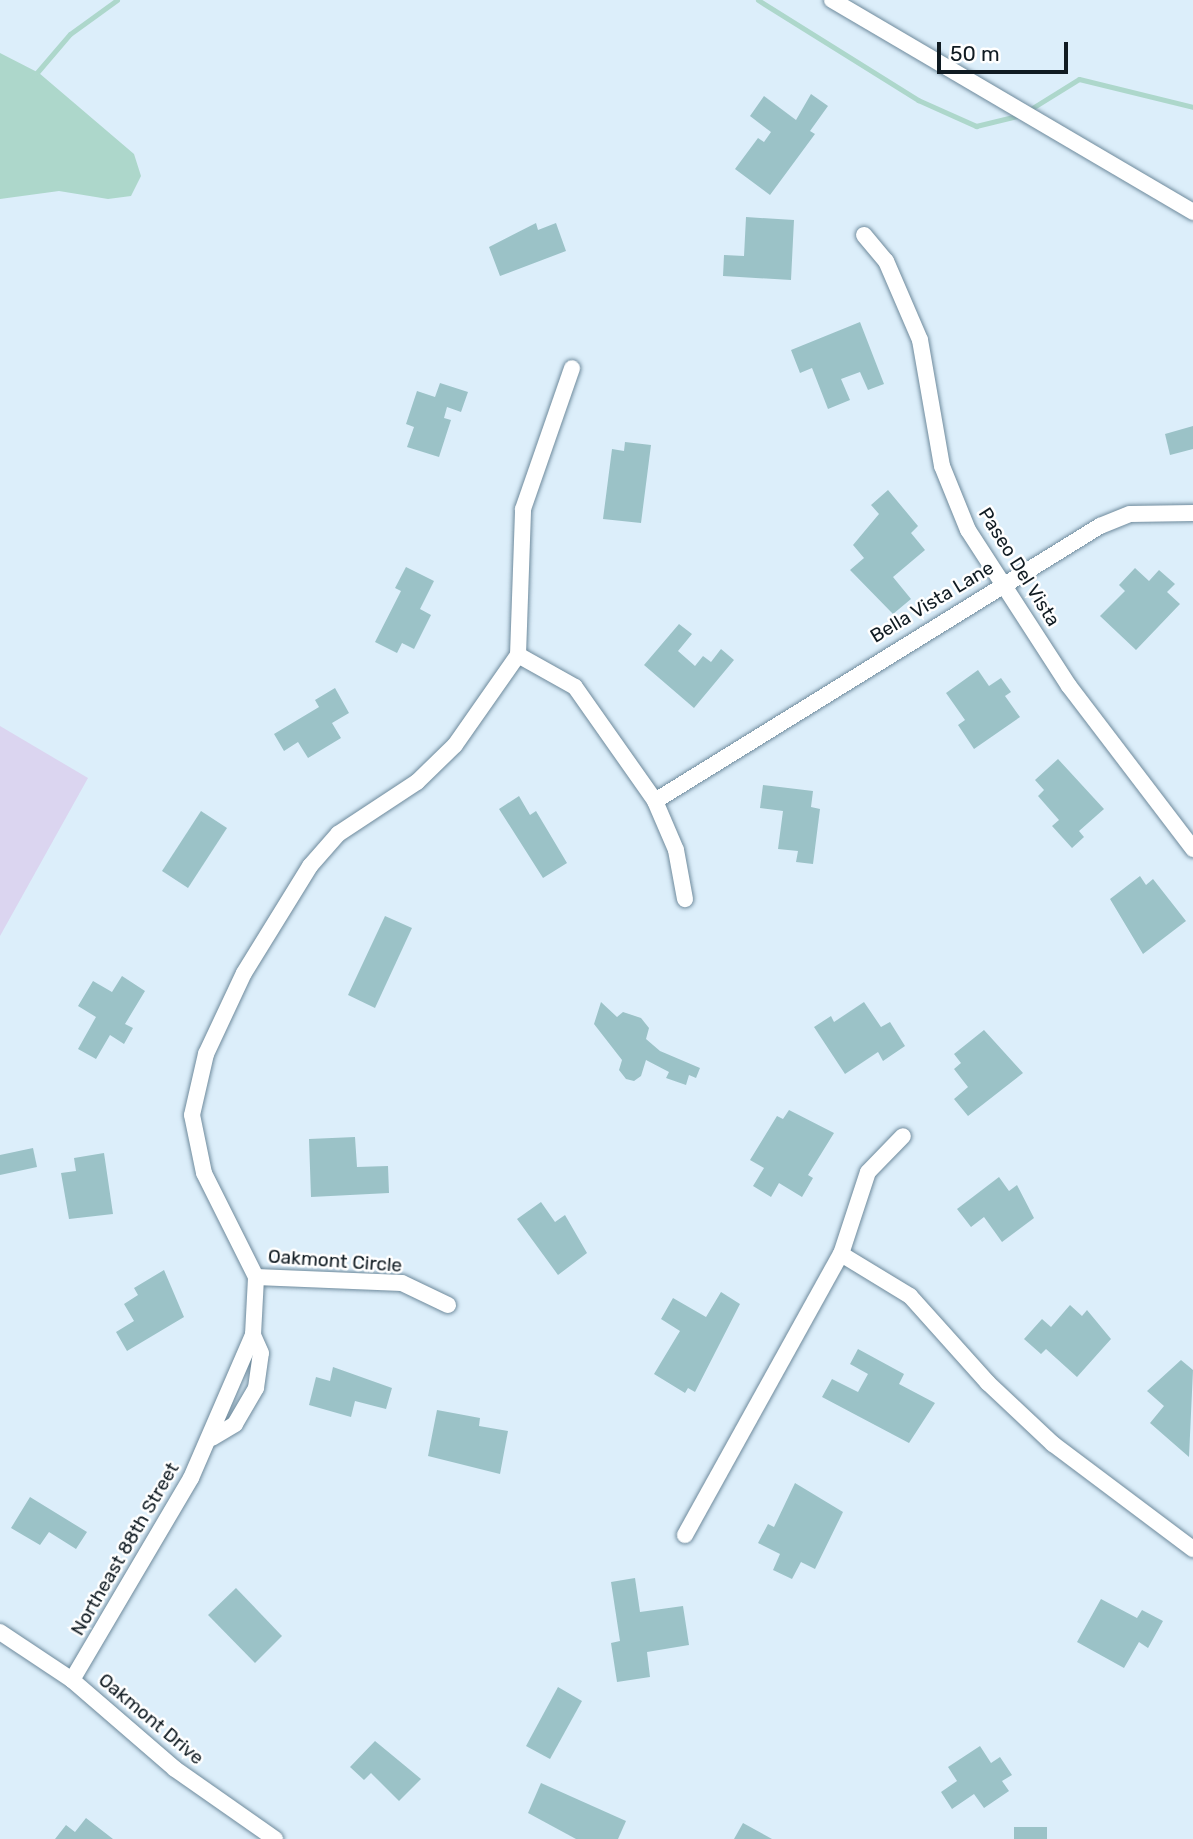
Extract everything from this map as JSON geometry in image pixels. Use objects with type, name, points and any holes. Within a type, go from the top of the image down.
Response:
[{"type":"street","points":[[832,0],[1193,212]]},
{"type":"street","name":"Paseo Del Vista","points":[[864,235],[886,261],[919,340],[942,466],[968,530],[1069,686],[1193,849]]},
{"type":"street","points":[[572,368],[523,509],[518,654],[575,687],[655,801],[677,850],[685,899]]},
{"type":"street","name":"Bella Vista Lane","points":[[655,801],[813,699],[1002,584],[1130,514],[1193,513]]},
{"type":"street","name":"Northeast 88th Street","points":[[72,1679],[212,1438],[253,1335],[256,1277],[204,1172],[192,1115],[206,1054],[244,973],[310,866],[338,834],[417,782],[455,745],[518,654]]},
{"type":"street","points":[[685,1535],[841,1254],[869,1172],[903,1136]]},
{"type":"street","points":[[841,1254],[910,1296],[988,1383],[1053,1444],[1193,1549]]},
{"type":"street","name":"Oakmont Circle","points":[[256,1277],[402,1283],[449,1305]]},
{"type":"street","name":"Northeast 88th Street","points":[[212,1438],[235,1424],[256,1388],[261,1353],[253,1335]]},
{"type":"street","name":"Oakmont Drive","points":[[0,1632],[72,1679],[174,1769],[275,1839]]},
{"type":"shaded area","points":[[0,53],[39,73],[134,154],[141,176],[131,196],[108,199],[59,191],[0,199]]},
{"type":"shaded area","points":[[0,726],[88,778],[0,936]]},
{"type":"building","points":[[811,94],[828,106],[810,131],[815,134],[770,195],[735,169],[758,138],[764,142],[771,132],[750,116],[764,96],[796,120]]},
{"type":"building","points":[[746,217],[794,220],[791,280],[723,276],[724,255],[744,256]]},
{"type":"building","points":[[536,223],[538,230],[556,223],[566,251],[500,276],[489,247]]},
{"type":"building","points":[[860,322],[884,384],[868,390],[860,372],[841,379],[850,400],[828,409],[812,368],[800,373],[791,350]]},
{"type":"building","points":[[440,383],[468,392],[461,412],[447,407],[444,418],[451,420],[439,457],[407,447],[414,427],[406,424],[417,391],[435,397]]},
{"type":"building","points":[[1193,426],[1193,449],[1170,455],[1165,434]]},
{"type":"building","points":[[625,442],[651,445],[641,523],[603,519],[612,449],[624,451]]},
{"type":"building","points":[[888,490],[918,526],[911,533],[925,550],[893,577],[911,599],[893,614],[850,570],[864,558],[853,545],[879,514],[871,505]]},
{"type":"building","points":[[406,567],[434,581],[420,609],[431,615],[414,649],[402,643],[397,653],[375,642],[401,591],[395,588]]},
{"type":"building","points":[[1135,568],[1149,581],[1159,570],[1175,584],[1167,592],[1180,604],[1136,650],[1100,616],[1125,591],[1119,585]]},
{"type":"building","points":[[679,624],[692,634],[678,651],[695,666],[703,656],[711,662],[721,649],[734,660],[694,708],[644,665]]},
{"type":"building","points":[[978,670],[989,686],[1001,678],[1011,692],[1005,696],[1020,717],[974,749],[958,725],[965,720],[946,693]]},
{"type":"building","points":[[335,688],[349,713],[332,723],[341,738],[308,758],[298,742],[284,751],[274,734],[319,707],[315,700]]},
{"type":"building","points":[[1058,759],[1104,809],[1079,831],[1084,837],[1072,848],[1052,826],[1059,820],[1038,796],[1044,790],[1035,780]]},
{"type":"building","points":[[763,785],[813,791],[811,807],[820,809],[813,864],[796,862],[798,851],[778,849],[783,811],[760,808]]},
{"type":"building","points":[[519,796],[530,815],[536,811],[567,863],[543,878],[499,809]]},
{"type":"building","points":[[201,811],[227,828],[188,888],[162,871]]},
{"type":"building","points":[[1140,876],[1146,885],[1153,879],[1186,921],[1143,954],[1110,899]]},
{"type":"building","points":[[385,916],[412,928],[375,1008],[348,995]]},
{"type":"building","points":[[122,976],[145,991],[125,1024],[133,1028],[124,1044],[110,1035],[96,1059],[78,1049],[96,1017],[78,1006],[93,981],[112,992]]},
{"type":"building","points":[[601,1002],[617,1017],[623,1012],[641,1018],[649,1028],[646,1039],[660,1051],[700,1068],[696,1078],[689,1075],[686,1085],[666,1078],[669,1072],[646,1060],[641,1076],[634,1081],[626,1079],[619,1070],[622,1060],[594,1024]]},
{"type":"building","points":[[864,1002],[881,1027],[890,1022],[905,1046],[883,1061],[878,1052],[845,1074],[814,1027],[831,1016],[834,1022]]},
{"type":"building","points":[[984,1030],[1023,1073],[968,1116],[954,1099],[968,1087],[954,1069],[961,1063],[954,1054]]},
{"type":"building","points":[[789,1110],[834,1133],[808,1175],[813,1178],[802,1197],[779,1183],[771,1197],[753,1186],[764,1168],[750,1160],[777,1116],[783,1119]]},
{"type":"building","points":[[355,1137],[357,1167],[388,1166],[389,1193],[311,1197],[309,1139]]},
{"type":"building","points":[[33,1148],[37,1167],[0,1175],[0,1155]]},
{"type":"building","points":[[104,1153],[113,1214],[69,1219],[61,1173],[76,1171],[74,1158]]},
{"type":"building","points":[[999,1177],[1009,1191],[1017,1185],[1034,1218],[1002,1242],[984,1217],[971,1227],[957,1209]]},
{"type":"building","points":[[541,1202],[555,1222],[565,1215],[587,1253],[558,1275],[517,1219]]},
{"type":"building","points":[[164,1270],[184,1317],[127,1351],[116,1332],[134,1321],[124,1304],[138,1295],[134,1288]]},
{"type":"building","points":[[721,1292],[740,1304],[695,1392],[688,1388],[685,1393],[654,1374],[680,1331],[661,1319],[673,1298],[706,1317]]},
{"type":"building","points":[[1070,1305],[1082,1316],[1087,1310],[1111,1339],[1077,1377],[1046,1349],[1041,1354],[1024,1339],[1042,1319],[1051,1327]]},
{"type":"building","points":[[858,1349],[904,1374],[899,1384],[935,1403],[909,1443],[822,1397],[832,1379],[858,1392],[868,1374],[850,1364]]},
{"type":"building","points":[[1181,1360],[1193,1370],[1189,1457],[1150,1423],[1164,1406],[1147,1391]]},
{"type":"building","points":[[333,1367],[392,1388],[386,1409],[355,1401],[351,1417],[309,1405],[316,1377],[330,1381]]},
{"type":"building","points":[[437,1410],[480,1418],[479,1426],[508,1431],[500,1474],[428,1456]]},
{"type":"building","points":[[795,1483],[843,1512],[815,1569],[801,1562],[792,1579],[773,1570],[780,1554],[758,1543],[768,1524],[774,1527]]},
{"type":"building","points":[[30,1497],[87,1532],[76,1549],[49,1532],[40,1545],[11,1528]]},
{"type":"building","points":[[635,1578],[640,1612],[683,1606],[689,1645],[647,1652],[650,1677],[617,1682],[611,1643],[620,1641],[611,1582]]},
{"type":"building","points":[[236,1588],[282,1636],[255,1663],[208,1615]]},
{"type":"building","points":[[1101,1599],[1137,1618],[1142,1610],[1163,1621],[1148,1648],[1139,1642],[1124,1668],[1077,1642]]},
{"type":"building","points":[[558,1687],[582,1701],[550,1759],[526,1746]]},
{"type":"building","points":[[375,1741],[421,1779],[399,1801],[371,1773],[364,1780],[350,1767]]},
{"type":"building","points":[[980,1746],[991,1763],[1000,1757],[1012,1775],[1002,1781],[1009,1791],[984,1808],[974,1794],[952,1809],[941,1792],[957,1781],[948,1767]]},
{"type":"building","points":[[541,1783],[626,1821],[618,1839],[576,1839],[528,1813]]},
{"type":"building","points":[[86,1818],[113,1839],[55,1839],[66,1825],[75,1832]]},
{"type":"building","points":[[743,1823],[772,1839],[734,1839]]},
{"type":"building","points":[[1014,1827],[1047,1827],[1047,1839],[1014,1839]]},
{"type":"waterway","points":[[34,76],[70,34],[117,0]]},
{"type":"waterway","points":[[758,0],[918,100],[976,126],[1021,115],[1079,79],[1193,107]]}]
